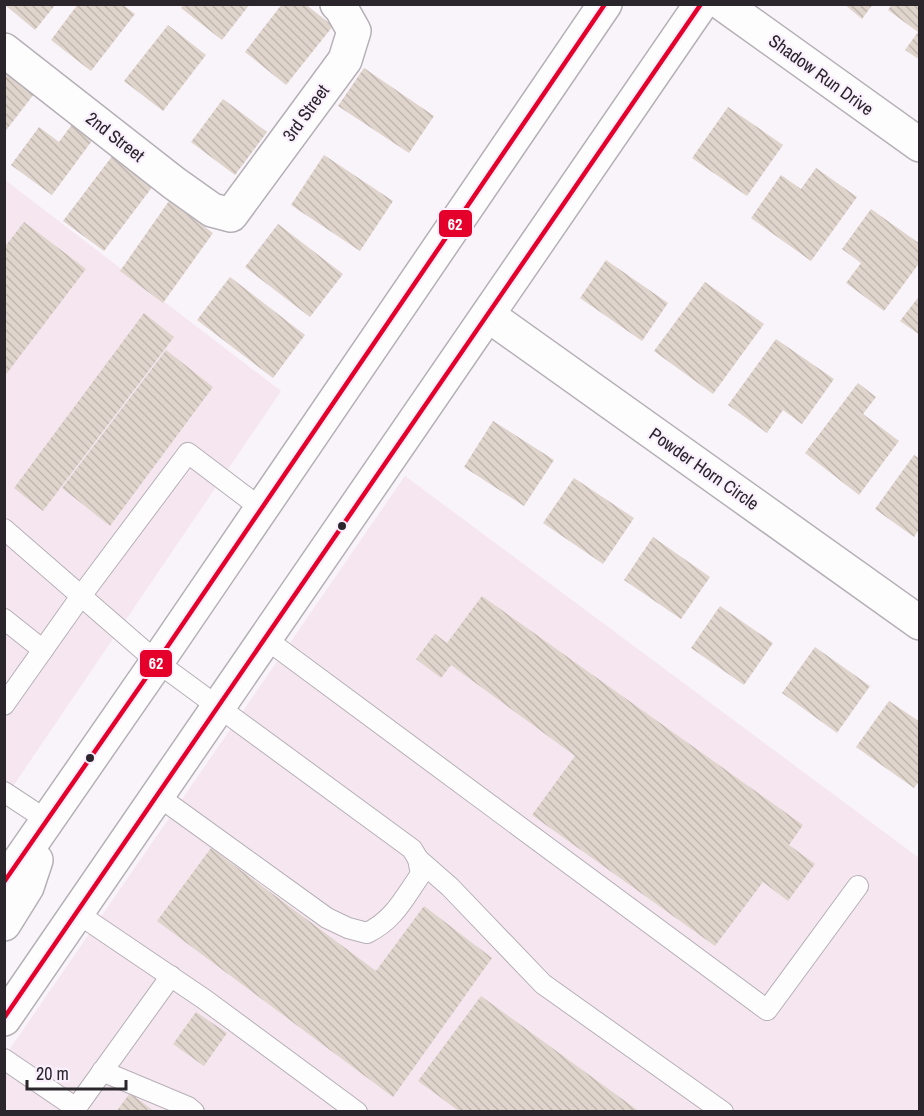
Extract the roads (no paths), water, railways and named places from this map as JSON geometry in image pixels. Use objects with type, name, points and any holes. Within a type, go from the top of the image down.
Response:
[{"type":"main road","name":"3rd Street","points":[[231,215],[345,60],[354,31],[337,4]]},
{"type":"main road","points":[[4,883],[262,509],[605,4]]},
{"type":"main road","points":[[4,1019],[701,4]]},
{"type":"main road","name":"Shadow Run Drive","points":[[723,4],[920,145]]},
{"type":"main road","name":"2nd Street","points":[[4,50],[174,183],[212,210],[231,215]]},
{"type":"main road","name":"Powder Horn Circle","points":[[488,315],[920,623]]},
{"type":"main road","points":[[4,924],[27,888],[48,821]]},
{"type":"lane","points":[[4,705],[81,596],[188,453],[262,509]]},
{"type":"lane","points":[[4,529],[157,662],[412,849],[418,860],[421,874],[392,916],[380,926],[366,933],[348,928],[327,918],[158,796]]},
{"type":"lane","points":[[4,619],[43,650]]},
{"type":"lane","points":[[266,639],[767,1010],[858,886]]},
{"type":"lane","points":[[4,792],[48,821]]},
{"type":"lane","points":[[418,860],[450,886],[543,984],[723,1112]]},
{"type":"lane","points":[[77,913],[171,976],[357,1112]]},
{"type":"lane","points":[[4,1059],[76,1108],[171,976]]},
{"type":"lane","points":[[102,1071],[188,1107],[194,1112]]}]
